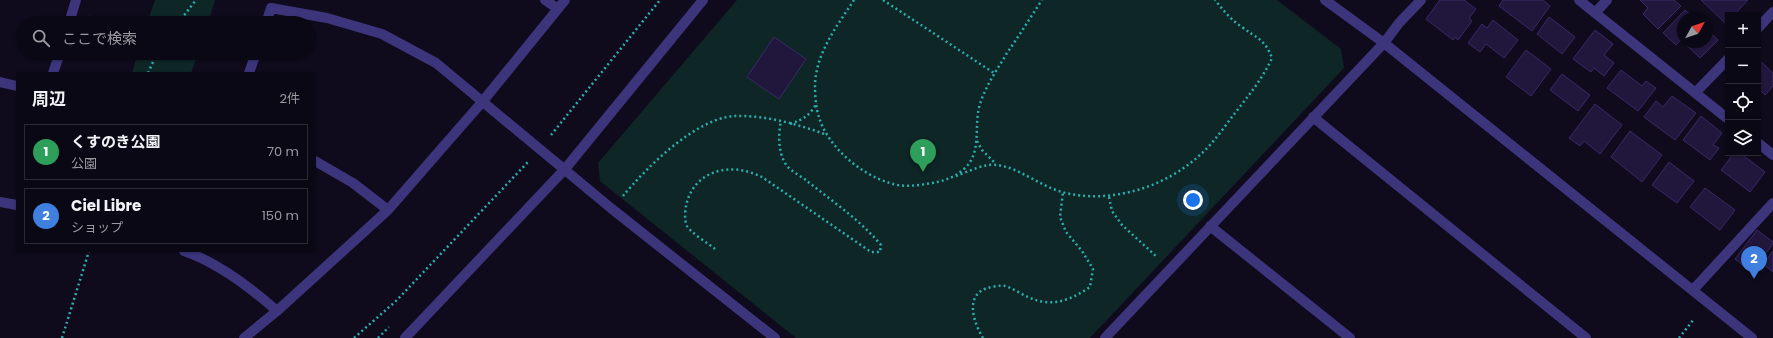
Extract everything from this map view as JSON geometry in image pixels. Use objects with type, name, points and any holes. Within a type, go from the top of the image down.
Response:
[{"type":"street","points":[[71,16],[76,0]]},
{"type":"street","points":[[545,0],[558,9]]},
{"type":"street","points":[[244,338],[277,311],[388,210],[483,101],[565,0]]},
{"type":"street","points":[[405,338],[565,169],[703,0]]},
{"type":"street","points":[[1325,0],[1384,43],[1752,338]]},
{"type":"street","points":[[1110,337],[1170,268],[1384,43],[1421,0]]},
{"type":"street","points":[[1579,0],[1725,117]]},
{"type":"street","points":[[1595,13],[1607,0]]},
{"type":"street","points":[[268,16],[270,8],[316,16]]},
{"type":"street","points":[[1761,25],[1773,12]]},
{"type":"street","points":[[316,16],[382,34],[436,63],[612,209],[775,338]]},
{"type":"street","points":[[53,72],[58,60]]},
{"type":"street","points":[[249,72],[254,60]]},
{"type":"street","points":[[1695,93],[1725,62]]},
{"type":"street","points":[[0,82],[16,86]]},
{"type":"street","points":[[1313,117],[1586,338]]},
{"type":"street","points":[[1761,145],[1773,155]]},
{"type":"street","points":[[316,163],[353,183],[388,210]]},
{"type":"street","points":[[0,202],[16,205]]},
{"type":"street","points":[[1693,290],[1773,204]]},
{"type":"street","points":[[1210,226],[1350,338]]},
{"type":"street","points":[[186,252],[222,269],[260,296],[277,311]]},
{"type":"path","points":[[183,16],[196,0]]},
{"type":"path","points":[[354,338],[396,301],[541,149],[660,0]]},
{"type":"path","points":[[854,0],[828,41],[816,73],[815,87],[818,117],[827,135],[849,160],[862,170],[874,178],[891,184],[908,186],[940,182],[974,170],[997,165]]},
{"type":"path","points":[[883,0],[994,73]]},
{"type":"path","points":[[954,177],[972,161],[976,151],[976,126],[979,106],[984,89],[1042,0]]},
{"type":"path","points":[[976,141],[982,150],[997,165],[1014,170],[1044,186],[1063,192],[1109,197],[1137,190],[1182,169],[1202,154],[1215,139],[1264,74],[1272,58],[1269,48],[1262,40],[1242,28],[1215,0]]},
{"type":"path","points":[[148,72],[154,60]]},
{"type":"path","points":[[790,124],[803,119],[811,113],[817,103]]},
{"type":"path","points":[[612,209],[638,178],[664,154],[703,124],[733,116],[756,117],[790,124],[827,135]]},
{"type":"path","points":[[715,249],[688,227],[685,218],[686,206],[689,194],[699,180],[711,173],[728,170],[745,171],[762,177],[871,252],[880,252],[881,245],[876,239],[788,166],[780,146],[778,133],[781,122]]},
{"type":"path","points":[[983,338],[974,322],[973,310],[975,298],[981,290],[993,286],[1004,286],[1021,295],[1046,302],[1070,298],[1090,287],[1093,269],[1082,251],[1066,232],[1060,218],[1063,192]]},
{"type":"path","points":[[1109,197],[1112,211],[1122,225],[1170,268]]},
{"type":"path","points":[[62,338],[89,252]]},
{"type":"path","points":[[1679,338],[1694,319]]},
{"type":"path","points":[[378,338],[395,322]]},
{"type":"green space","points":[[155,0],[215,0],[210,16],[149,16]]},
{"type":"green space","points":[[737,0],[1277,0],[1341,49],[1344,68],[1090,338],[796,338],[600,181],[598,163]]},
{"type":"green space","points":[[136,60],[196,60],[191,72],[132,72]]},
{"type":"building","points":[[1440,0],[1464,0],[1476,9],[1469,18],[1472,21],[1458,40],[1455,37],[1453,40],[1426,19]]},
{"type":"building","points":[[1503,0],[1543,0],[1550,6],[1532,31],[1499,6]]},
{"type":"building","points":[[1640,0],[1674,0],[1681,6],[1658,29],[1643,14],[1648,8]]},
{"type":"building","points":[[1701,0],[1748,0],[1737,12],[1725,12],[1725,23]]},
{"type":"building","points":[[1549,17],[1575,37],[1562,54],[1537,34]]},
{"type":"building","points":[[1677,18],[1676,45],[1663,33]]},
{"type":"building","points":[[1493,20],[1518,40],[1504,58],[1486,44],[1480,52],[1468,43],[1482,24],[1487,28]]},
{"type":"building","points":[[1595,30],[1613,44],[1604,55],[1614,63],[1604,76],[1594,68],[1591,72],[1573,59]]},
{"type":"building","points":[[1713,35],[1718,40],[1713,45]]},
{"type":"building","points":[[774,37],[806,59],[779,99],[747,77]]},
{"type":"building","points":[[1689,48],[1710,48],[1700,58]]},
{"type":"building","points":[[1526,50],[1551,69],[1531,96],[1506,77]]},
{"type":"building","points":[[1761,62],[1773,73],[1773,86],[1765,95],[1761,91]]},
{"type":"building","points":[[1621,70],[1642,86],[1646,81],[1656,88],[1638,111],[1607,88]]},
{"type":"building","points":[[1562,74],[1590,95],[1578,111],[1550,90]]},
{"type":"building","points":[[1672,96],[1696,113],[1675,140],[1644,117],[1656,101],[1663,107]]},
{"type":"building","points":[[1595,104],[1622,125],[1600,154],[1584,141],[1580,146],[1569,138]]},
{"type":"building","points":[[1701,116],[1722,133],[1713,145],[1719,148],[1710,160],[1683,140]]},
{"type":"building","points":[[1630,131],[1662,155],[1642,182],[1611,157]]},
{"type":"building","points":[[1732,156],[1744,156],[1765,172],[1750,192],[1721,170]]},
{"type":"building","points":[[1669,162],[1694,181],[1677,203],[1652,185]]},
{"type":"building","points":[[1705,188],[1735,210],[1720,230],[1690,207]]},
{"type":"building","points":[[1757,230],[1773,242],[1773,244],[1751,272],[1735,259]]},
{"type":"building","points":[[1773,251],[1773,272],[1763,264]]},
{"type":"place","name":"くすのき公園","points":[[923,172]]},
{"type":"place","name":"Ciel Libre","points":[[1754,279]]}]
